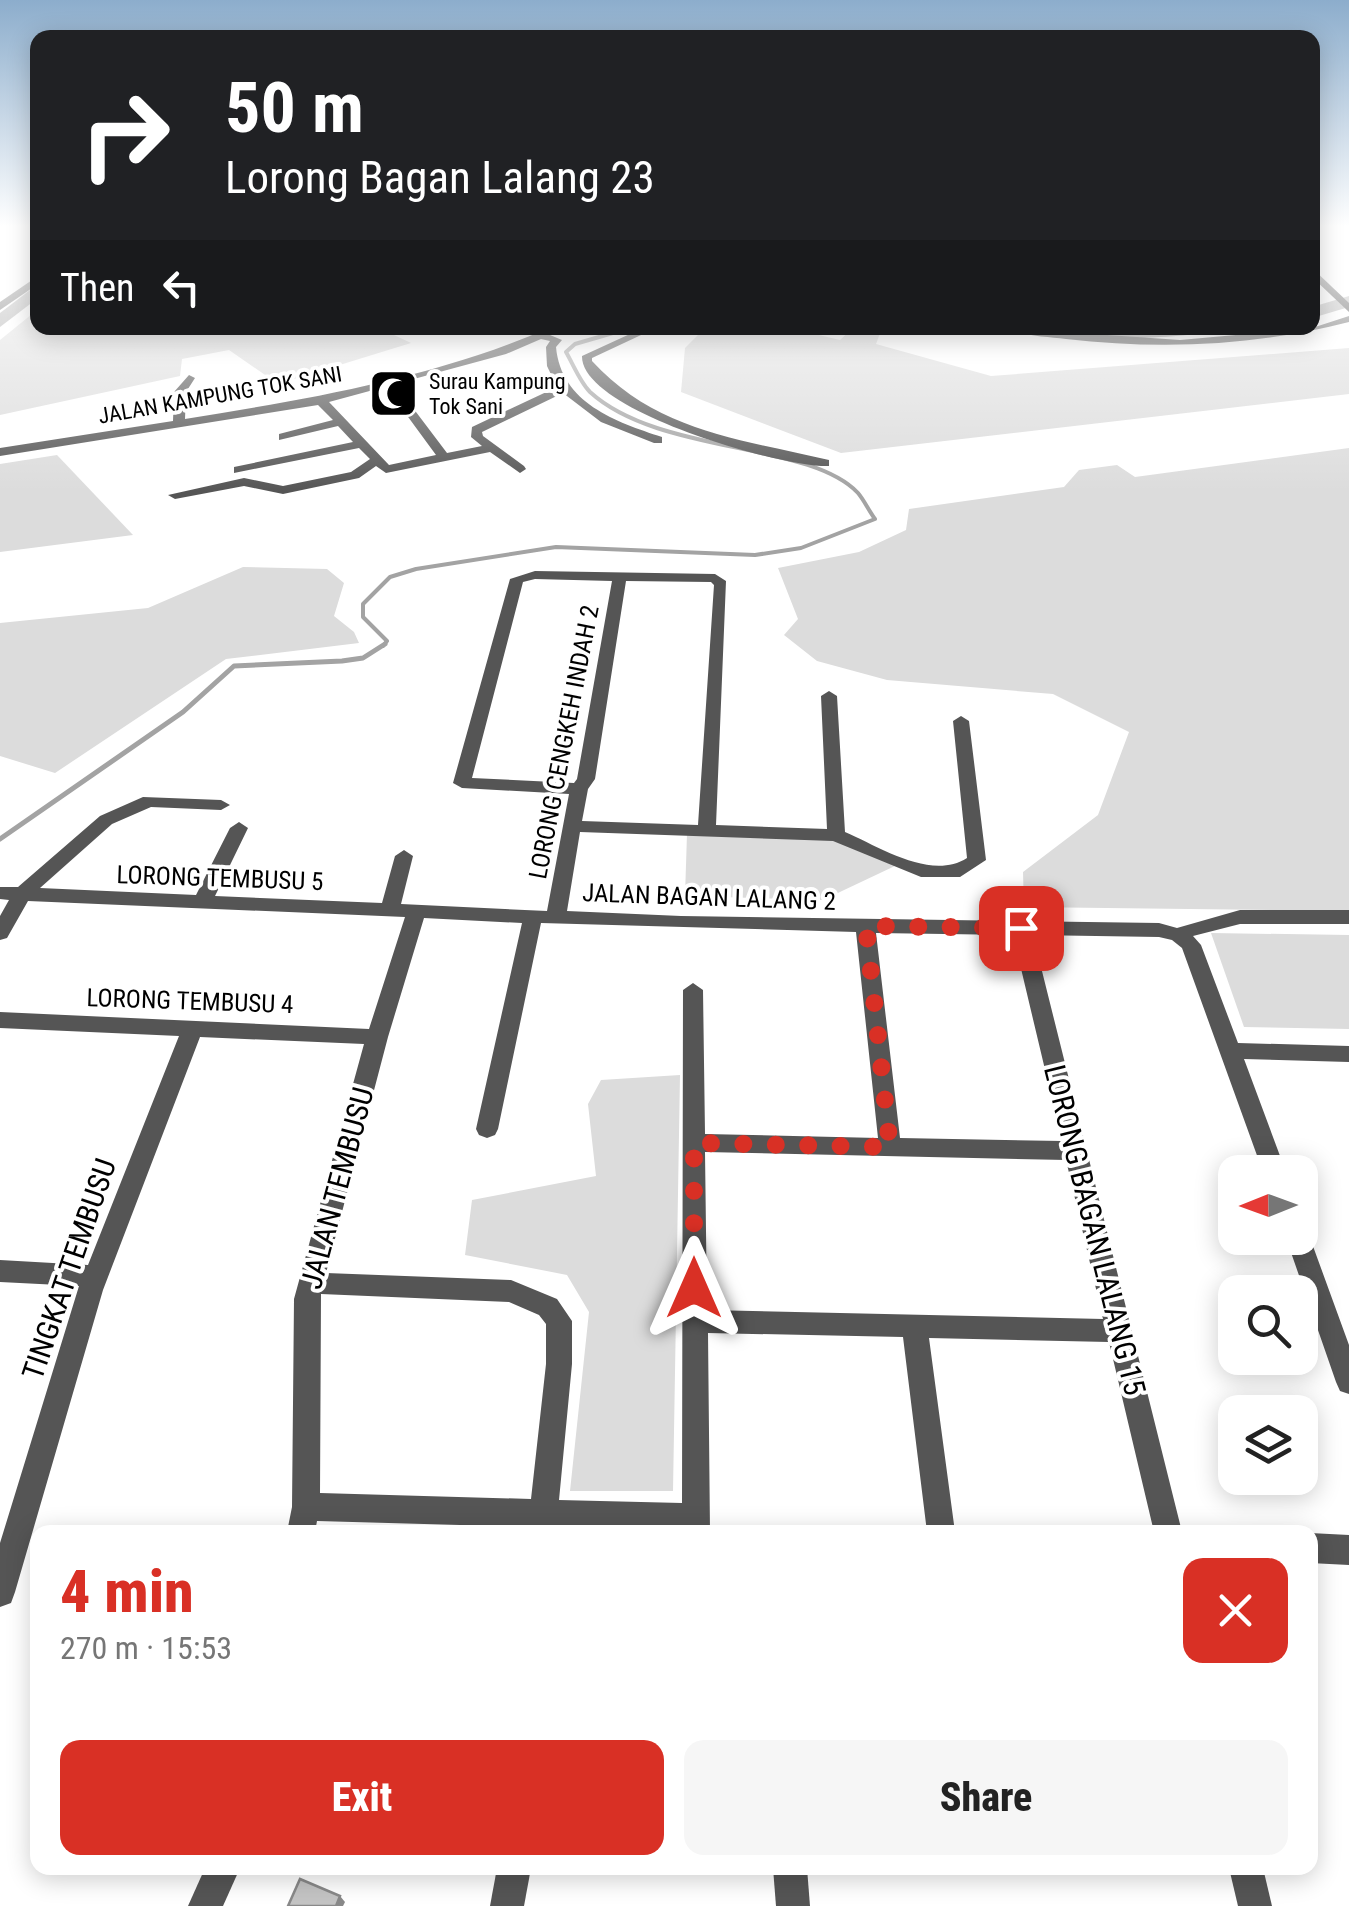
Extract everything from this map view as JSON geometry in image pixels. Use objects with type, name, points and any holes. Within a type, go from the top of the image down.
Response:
[{"type":"street","points":[[1320,325],[1349,319]]},
{"type":"street","points":[[635,335],[588,356],[586,362],[610,390],[670,424],[825,463]]},
{"type":"street","points":[[1050,335],[1177,343],[1270,335]]},
{"type":"street","points":[[543,336],[557,340],[550,356],[564,388],[612,422],[658,440]]},
{"type":"street","name":"JALAN KAMPUNG TOK SANI","points":[[0,452],[320,401],[450,368],[543,336]]},
{"type":"street","points":[[179,424],[180,392],[188,378]]},
{"type":"street","points":[[520,469],[477,437],[480,426],[564,388]]},
{"type":"street","points":[[320,401],[375,461],[394,468],[492,448]]},
{"type":"street","points":[[408,410],[444,458]]},
{"type":"street","points":[[283,437],[340,422]]},
{"type":"street","points":[[238,470],[359,444]]},
{"type":"street","points":[[175,495],[244,482],[282,490],[354,476],[375,461]]},
{"type":"street","name":"LORONG CENGKEH INDAH 2","points":[[556,918],[580,789],[586,779],[620,575]]},
{"type":"street","points":[[580,789],[462,782],[514,584],[522,576],[715,578],[721,584],[707,830]]},
{"type":"street","points":[[829,696],[836,835]]},
{"type":"street","points":[[574,826],[836,835],[921,871],[960,871],[978,860],[960,721]]},
{"type":"street","points":[[0,933],[22,894],[106,820],[149,801],[221,805]]},
{"type":"street","points":[[202,902],[239,828]]},
{"type":"street","points":[[390,909],[404,856]]},
{"type":"street","name":"LORONG TEMBUSU 5","points":[[0,894],[416,911]]},
{"type":"street","name":"JALAN BAGAN LALANG 2","points":[[416,911],[866,926],[1159,930],[1179,935]]},
{"type":"street","name":"JALAN TEMBUSU","points":[[304,1520],[310,1284],[377,1036],[416,911]]},
{"type":"street","points":[[487,1129],[533,916]]},
{"type":"street","points":[[1269,1155],[1191,945],[1179,935],[1198,924],[1249,916],[1349,917]]},
{"type":"street","points":[[866,926],[890,1147]]},
{"type":"street","name":"LORONG BAGAN LALANG 15","points":[[1021,928],[1166,1525]]},
{"type":"street","points":[[304,1520],[544,1514],[696,1525],[692,990]]},
{"type":"street","name":"LORONG TEMBUSU 4","points":[[0,1020],[377,1036]]},
{"type":"street","name":"TINGKAT TEMBUSU","points":[[0,1592],[95,1276],[193,1028]]},
{"type":"street","points":[[1232,1051],[1349,1054]]},
{"type":"street","points":[[694,1143],[1076,1151]]},
{"type":"street","points":[[1304,1255],[1349,1382]]},
{"type":"street","points":[[0,1271],[95,1276]]},
{"type":"street","points":[[310,1284],[511,1291],[548,1307],[559,1320],[559,1364],[544,1514]]},
{"type":"street","points":[[695,1320],[1118,1331]]},
{"type":"street","points":[[914,1326],[941,1525]]},
{"type":"street","points":[[1318,1548],[1349,1550]]},
{"type":"street","points":[[205,1906],[220,1875]]},
{"type":"street","points":[[507,1906],[513,1875]]},
{"type":"street","points":[[791,1875],[793,1906]]},
{"type":"street","points":[[1248,1875],[1255,1906]]},
{"type":"shaded area","points":[[30,316],[30,335],[394,335],[411,343],[278,384],[229,350],[182,359],[180,376],[0,415],[0,340]]},
{"type":"shaded area","points":[[698,335],[819,335],[840,340],[845,335],[879,335],[876,344],[991,376],[1349,348],[1349,394],[841,453],[681,392],[685,348]]},
{"type":"shaded area","points":[[1349,448],[1349,911],[1024,907],[1023,872],[1098,815],[1129,732],[1053,694],[887,680],[817,661],[784,635],[798,619],[778,568],[859,552],[906,530],[909,509],[1064,487],[1079,470],[1117,465],[1135,477]]},
{"type":"shaded area","points":[[57,455],[133,535],[0,552],[0,464]]},
{"type":"shaded area","points":[[243,567],[327,569],[344,583],[334,616],[354,632],[359,643],[226,659],[55,773],[0,756],[0,623],[148,608]]},
{"type":"shaded area","points":[[687,834],[832,838],[897,865],[823,900],[685,896]]},
{"type":"shaded area","points":[[1211,933],[1349,935],[1349,1029],[1244,1027]]},
{"type":"shaded area","points":[[680,1075],[673,1491],[570,1491],[589,1312],[567,1275],[465,1255],[472,1200],[596,1176],[588,1104],[601,1080]]},
{"type":"building","points":[[300,1879],[340,1896],[336,1906],[288,1906]]},
{"type":"waterway","points":[[0,322],[9,314]]},
{"type":"waterway","points":[[384,645],[387,641],[363,617],[363,604],[390,577],[416,569],[556,547],[755,555],[801,548],[875,519],[858,493],[835,476],[805,464],[654,427],[619,412],[590,392],[566,352],[575,344],[606,335]]},
{"type":"waterway","points":[[0,839],[183,712],[234,666],[363,658],[384,645]]},
{"type":"place","name":"Surau Kampung Tok Sani","points":[[394,394]]},
{"type":"route","points":[[694,1288],[694,1143],[890,1147],[866,926],[1021,928]]}]
